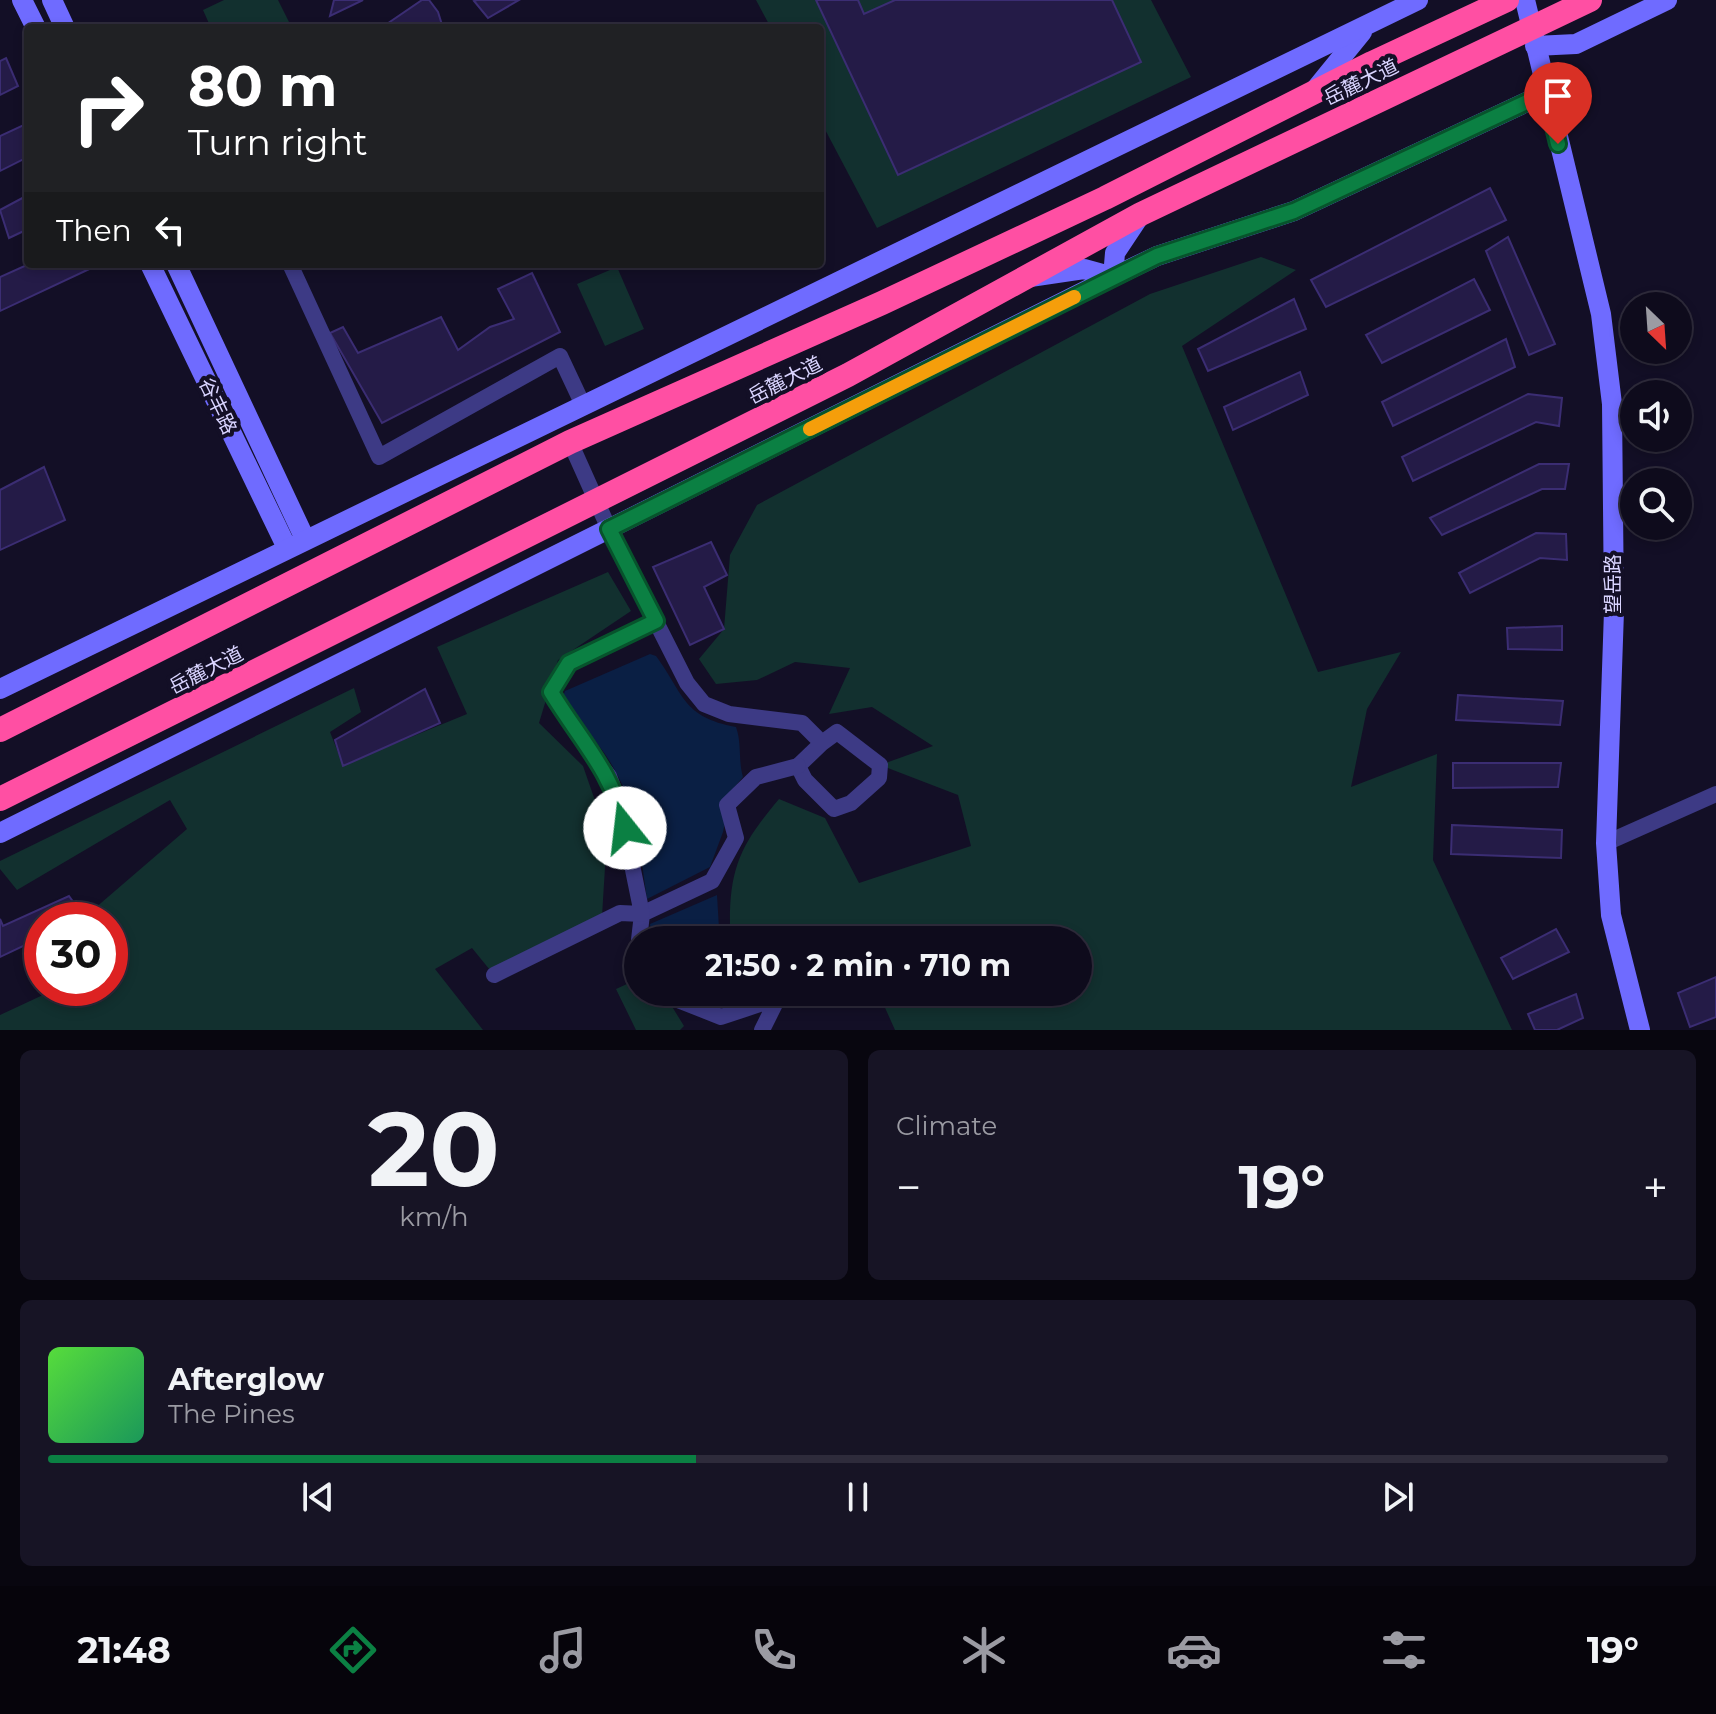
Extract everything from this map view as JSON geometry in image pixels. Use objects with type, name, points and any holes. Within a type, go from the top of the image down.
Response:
[{"type":"highway","name":"岳麓大道","points":[[0,730],[570,442],[882,303],[1105,198],[1507,0]]},
{"type":"highway","name":"岳麓大道","points":[[0,799],[848,375],[1141,214],[1584,3]]},
{"type":"street","points":[[22,0],[34,24]]},
{"type":"street","points":[[52,0],[63,24]]},
{"type":"street","points":[[0,689],[1379,14],[1418,0]]},
{"type":"street","name":"望岳路","points":[[1525,0],[1601,314],[1612,404],[1614,611],[1606,843],[1611,915],[1640,1030]]},
{"type":"street","points":[[1535,46],[1576,44],[1667,0]]},
{"type":"street","points":[[1314,93],[1379,14]]},
{"type":"street","points":[[0,833],[1113,277],[1157,256],[1294,211],[1546,93]]},
{"type":"street","points":[[1113,277],[1115,253],[1141,214]]},
{"type":"street","name":"谷丰路","points":[[152,268],[296,543]]},
{"type":"street","name":"谷丰路","points":[[178,268],[296,543]]},
{"type":"street","points":[[292,268],[379,457],[560,356],[583,405]]},
{"type":"street","points":[[1022,278],[1084,269],[1113,277]]},
{"type":"street","points":[[570,442],[609,529],[687,683],[704,704],[729,714],[802,723],[822,743]]},
{"type":"street","points":[[641,926],[642,914],[620,806],[609,776],[577,734],[551,692],[569,663],[656,621]]},
{"type":"street","points":[[494,975],[620,913],[642,914],[712,881],[736,838],[727,805],[756,777],[798,766],[837,732],[880,765],[879,778],[851,803],[834,809],[805,780],[798,766]]},
{"type":"street","points":[[1606,843],[1716,794]]},
{"type":"street","points":[[693,1006],[721,1017],[754,1006]]},
{"type":"street","points":[[762,1030],[774,1006]]},
{"type":"green space","points":[[224,0],[278,0],[290,24],[209,24],[203,10]]},
{"type":"green space","points":[[756,0],[1151,0],[1191,77],[877,228],[824,128],[824,24],[769,24]]},
{"type":"green space","points":[[1261,257],[1296,270],[1182,346],[1318,672],[1401,652],[1367,709],[1351,787],[1437,754],[1433,860],[1512,1030],[895,1030],[884,1006],[1092,1006],[1092,926],[730,926],[732,887],[740,857],[779,799],[825,818],[859,883],[971,846],[958,795],[880,765],[933,746],[872,707],[829,714],[850,668],[795,662],[757,680],[716,684],[699,659],[724,629],[730,555],[757,505],[1150,294]]},
{"type":"green space","points":[[617,268],[644,329],[605,346],[577,284]]},
{"type":"green space","points":[[608,572],[631,611],[558,660],[539,723],[583,766],[607,835],[602,916],[494,975],[472,948],[435,969],[483,1030],[0,1030],[0,1015],[24,1004],[128,1006],[128,902],[102,902],[187,829],[170,800],[17,890],[0,869],[0,861],[354,688],[361,712],[330,732],[343,765],[467,714],[437,647]]},
{"type":"green space","points":[[624,985],[624,1005],[616,989]]},
{"type":"green space","points":[[624,1006],[672,1006],[684,1026],[680,1030],[636,1030]]},
{"type":"water","points":[[650,654],[656,656],[679,693],[694,710],[718,723],[736,727],[743,777],[732,790],[723,832],[710,867],[647,899],[633,815],[625,792],[601,749],[560,705],[565,691]]},
{"type":"water","points":[[717,895],[719,926],[650,924]]},
{"type":"building","points":[[334,0],[363,0],[330,16]]},
{"type":"building","points":[[422,0],[429,0],[442,24],[387,24]]},
{"type":"building","points":[[519,0],[488,18],[474,1]]},
{"type":"building","points":[[816,0],[858,0],[864,14],[895,0],[1112,0],[1141,62],[898,175]]},
{"type":"building","points":[[6,58],[18,86],[0,95],[0,61]]},
{"type":"building","points":[[24,125],[24,159],[0,171],[0,136]]},
{"type":"building","points":[[1490,188],[1506,220],[1326,307],[1311,280]]},
{"type":"building","points":[[24,197],[24,231],[9,238],[0,210]]},
{"type":"building","points":[[1508,237],[1555,344],[1529,355],[1486,251]]},
{"type":"building","points":[[24,266],[91,268],[0,311],[0,277]]},
{"type":"building","points":[[532,273],[560,332],[382,423],[330,333],[343,327],[358,353],[441,317],[458,350],[490,327],[514,319],[498,289]]},
{"type":"building","points":[[1474,279],[1490,310],[1382,363],[1366,335]]},
{"type":"building","points":[[1294,299],[1306,329],[1208,371],[1198,349]]},
{"type":"building","points":[[1506,339],[1515,367],[1393,426],[1382,402]]},
{"type":"building","points":[[1300,372],[1308,395],[1233,430],[1224,407]]},
{"type":"building","points":[[1528,394],[1562,398],[1559,426],[1536,422],[1413,481],[1402,457]]},
{"type":"building","points":[[1539,464],[1569,464],[1565,489],[1542,489],[1442,535],[1430,518]]},
{"type":"building","points":[[44,467],[65,520],[0,550],[0,490]]},
{"type":"building","points":[[1536,533],[1566,534],[1567,560],[1540,558],[1470,593],[1459,573]]},
{"type":"building","points":[[711,542],[727,575],[704,587],[724,629],[690,645],[653,567]]},
{"type":"building","points":[[1562,626],[1562,650],[1508,649],[1507,628]]},
{"type":"building","points":[[425,689],[440,723],[343,766],[335,740]]},
{"type":"building","points":[[1458,695],[1563,701],[1560,725],[1456,720]]},
{"type":"building","points":[[1453,763],[1561,763],[1558,787],[1453,788]]},
{"type":"building","points":[[1452,825],[1562,830],[1561,858],[1451,854]]},
{"type":"building","points":[[69,896],[73,902],[56,902]]},
{"type":"building","points":[[24,916],[24,946],[0,957],[0,919],[3,926]]},
{"type":"building","points":[[1556,929],[1569,952],[1513,979],[1501,958]]},
{"type":"building","points":[[1716,977],[1716,1017],[1690,1027],[1678,993]]},
{"type":"building","points":[[1576,994],[1583,1018],[1557,1030],[1535,1030],[1528,1014]]},
{"type":"slow traffic","points":[[810,429],[1074,297]]},
{"type":"route","points":[[625,828],[609,776],[577,734],[551,692],[569,663],[656,621],[609,529],[1157,256],[1294,211],[1546,93],[1558,144]]}]
